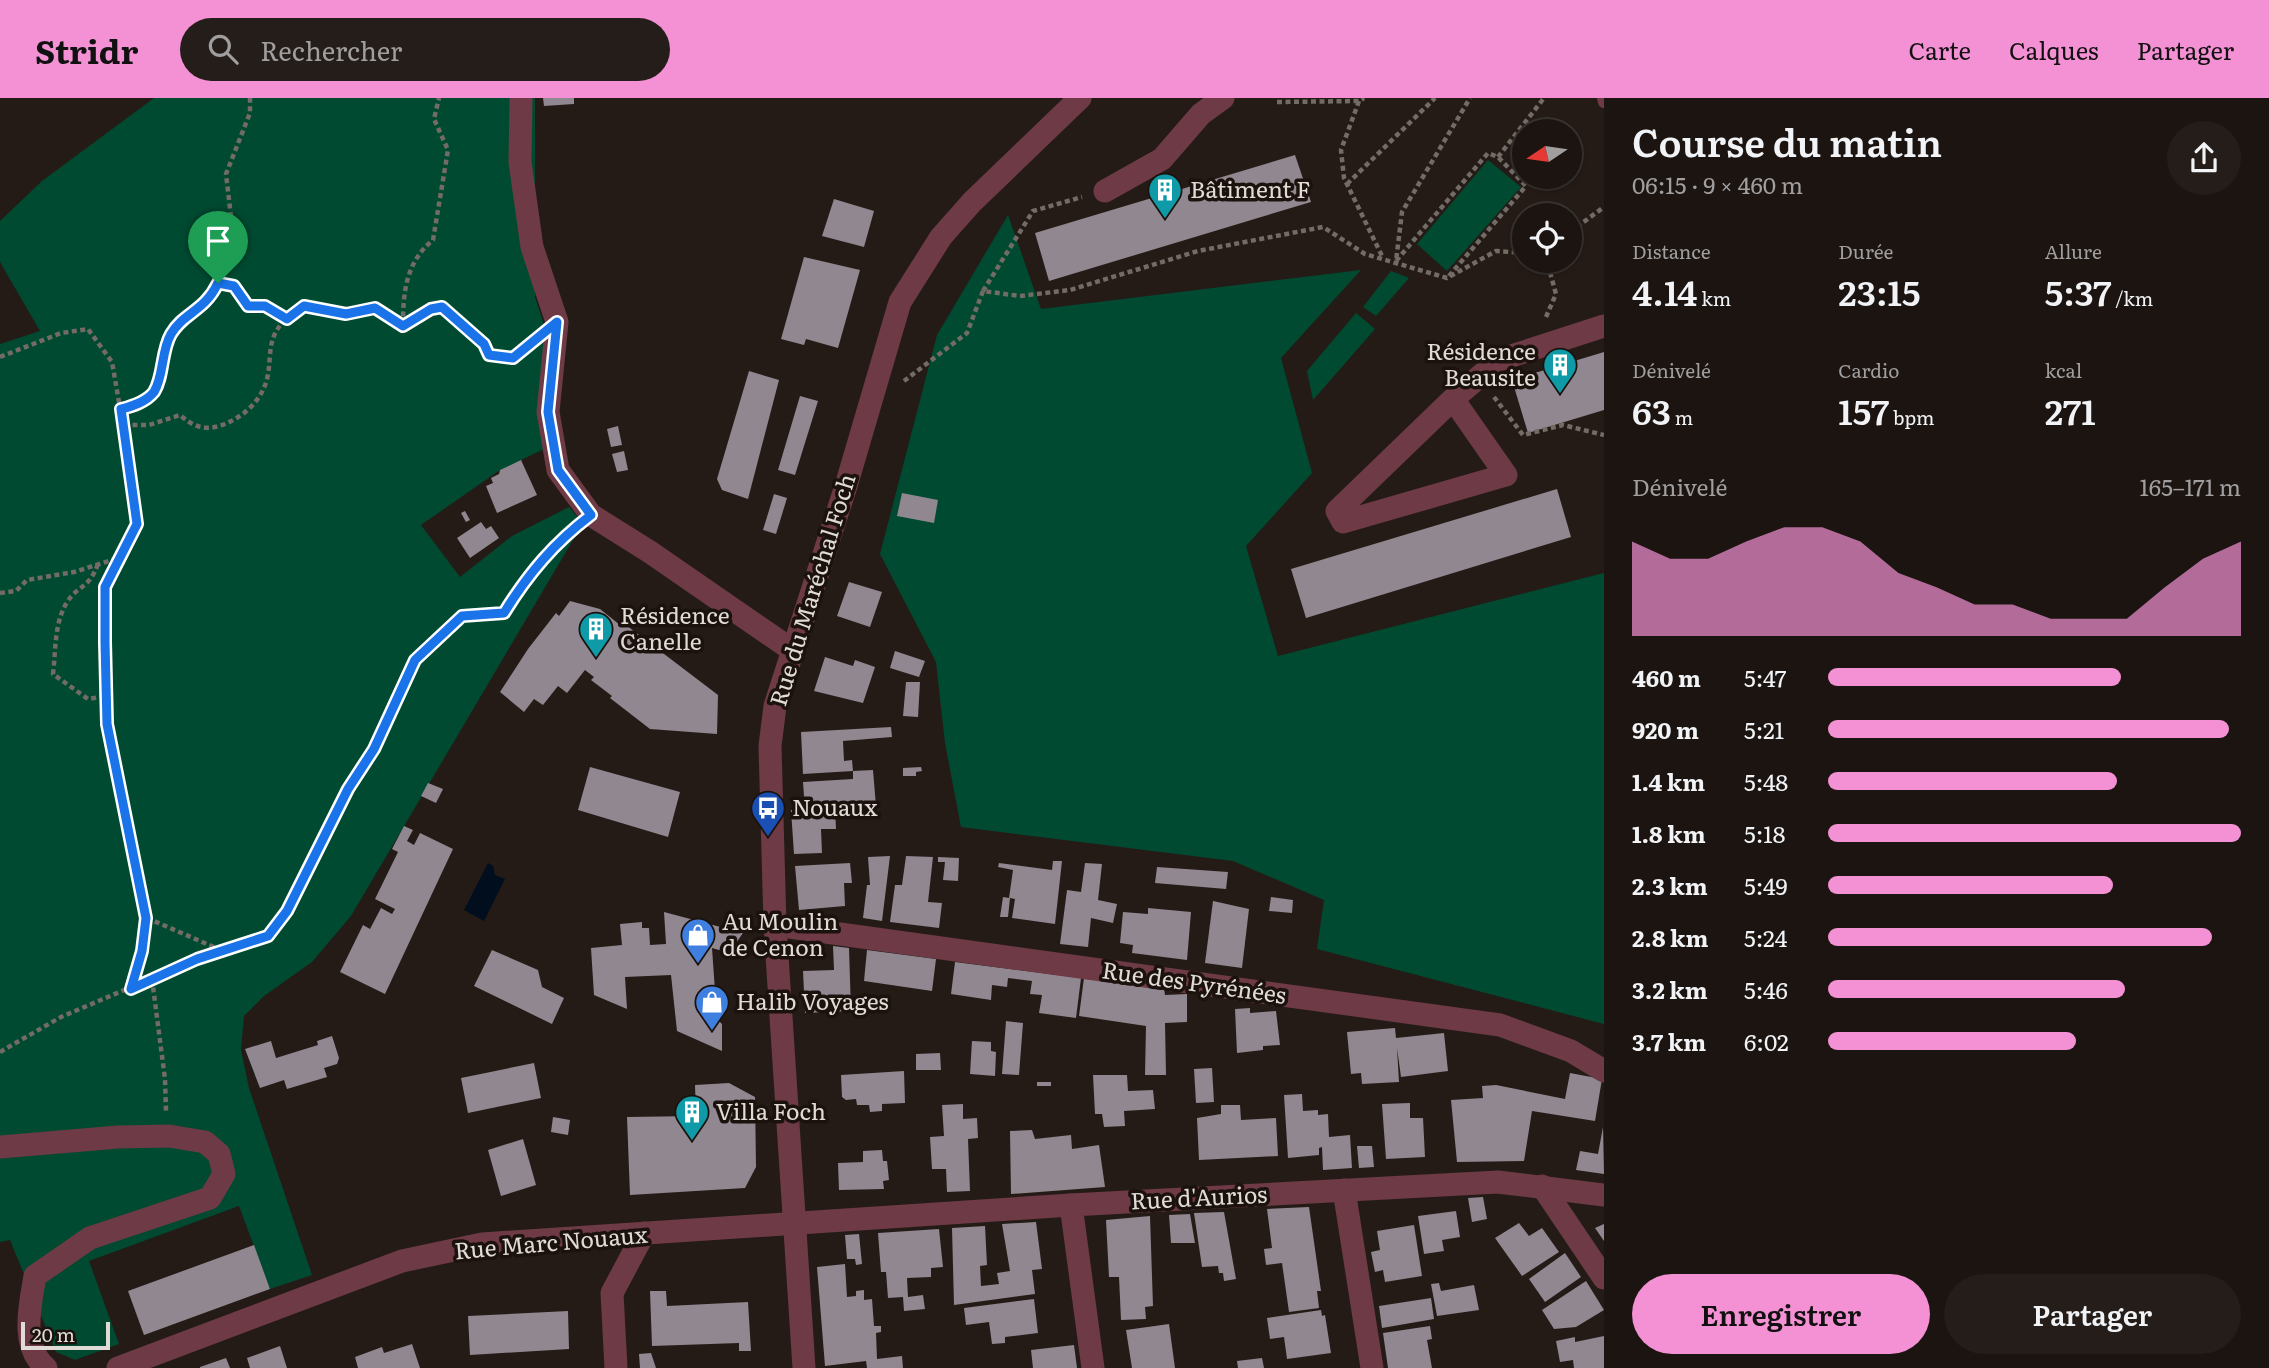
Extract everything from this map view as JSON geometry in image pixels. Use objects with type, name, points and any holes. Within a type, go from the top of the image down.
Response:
[{"type":"street","points":[[521,98],[520,162],[532,247],[557,322],[548,412],[558,470],[591,515],[650,552],[792,650]]},
{"type":"street","name":"Rue du Maréchal Foch","points":[[804,1368],[775,925],[770,746],[775,706],[846,486],[900,302],[941,237],[972,202],[1080,98]]},
{"type":"street","points":[[1105,191],[1162,159],[1202,114],[1223,98]]},
{"type":"street","points":[[1453,399],[1506,475],[1343,522],[1337,512],[1453,399],[1499,360],[1604,326]]},
{"type":"street","name":"Rue des Pyrénées","points":[[775,925],[1500,1025],[1593,1058],[1604,1071]]},
{"type":"street","points":[[0,1147],[118,1137],[169,1136],[205,1142],[219,1154],[224,1174],[210,1198],[90,1238],[34,1276],[29,1318],[34,1366]]},
{"type":"street","name":"Rue d'Aurios","points":[[794,1223],[1498,1182],[1604,1195]]},
{"type":"street","points":[[1542,1186],[1604,1278]]},
{"type":"street","points":[[1344,1190],[1373,1368]]},
{"type":"street","points":[[1071,1205],[1093,1368]]},
{"type":"street","name":"Rue Marc Nouaux","points":[[118,1368],[402,1262],[482,1244],[794,1223]]},
{"type":"street","points":[[616,1368],[612,1293],[644,1233]]},
{"type":"path","points":[[121,409],[138,405],[154,391],[170,335],[184,320],[204,306],[218,283],[216,256],[232,225],[226,174],[250,113],[250,98]]},
{"type":"path","points":[[403,326],[403,291],[417,253],[433,240],[440,203],[448,150],[434,119],[439,98]]},
{"type":"path","points":[[1347,184],[1435,98]]},
{"type":"path","points":[[1396,261],[1402,212],[1470,98]]},
{"type":"path","points":[[1498,157],[1544,98]]},
{"type":"path","points":[[1278,102],[1362,100],[1341,150],[1347,184],[1383,258]]},
{"type":"path","points":[[1396,261],[1488,153],[1498,157],[1525,186],[1447,278]]},
{"type":"path","points":[[870,399],[887,394],[967,333],[983,291],[1033,211],[1105,191]]},
{"type":"path","points":[[1582,223],[1604,207]]},
{"type":"path","points":[[983,291],[1020,296],[1070,290],[1198,251],[1323,227],[1365,254],[1447,278],[1496,251],[1512,252]]},
{"type":"path","points":[[1531,350],[1556,294],[1550,273]]},
{"type":"path","points":[[218,283],[234,286],[248,306],[265,306],[287,319]]},
{"type":"path","points":[[124,425],[149,425],[180,415],[190,424],[209,429],[237,421],[256,401],[268,376],[269,347],[279,326],[304,306],[346,314],[375,308],[403,326]]},
{"type":"path","points":[[403,326],[431,309],[442,307],[484,344],[489,355],[513,358],[557,322]]},
{"type":"path","points":[[0,357],[61,333],[88,329],[112,362],[124,425],[137,524],[105,587],[107,724],[146,918],[142,951],[131,989]]},
{"type":"path","points":[[1501,386],[1493,396],[1522,435],[1563,425],[1604,435]]},
{"type":"path","points":[[0,1052],[61,1017],[197,959],[268,936],[287,911],[348,789],[374,749],[415,660],[462,616],[504,613],[530,571],[566,533],[591,515]]},
{"type":"path","points":[[0,593],[16,591],[27,580],[74,572],[118,558]]},
{"type":"path","points":[[98,564],[92,581],[69,599],[60,615],[52,674],[88,699],[106,696]]},
{"type":"path","points":[[146,918],[225,951]]},
{"type":"path","points":[[152,979],[166,1101]]},
{"type":"green space","points":[[154,98],[535,98],[535,297],[545,328],[544,449],[500,470],[421,525],[460,577],[512,536],[569,507],[583,523],[351,916],[312,962],[264,996],[244,1016],[241,1050],[249,1088],[312,1275],[270,1289],[239,1206],[89,1261],[119,1344],[75,1360],[56,1352],[10,1240],[0,1242],[0,344],[40,331],[0,262],[0,221],[42,181]]},
{"type":"green space","points":[[1488,160],[1512,180],[1512,189],[1519,189],[1447,271],[1417,244]]},
{"type":"green space","points":[[1008,215],[1041,309],[1361,270],[1281,358],[1312,473],[1246,546],[1278,656],[1604,573],[1604,1024],[1317,949],[1324,900],[1233,861],[961,827],[945,743],[936,662],[880,554],[937,335]]},
{"type":"green space","points":[[1391,271],[1409,278],[1376,316],[1363,307]]},
{"type":"green space","points":[[1356,313],[1375,329],[1313,400],[1307,371]]},
{"type":"water","points":[[488,863],[493,866],[495,875],[505,879],[484,921],[464,910]]},
{"type":"building","points":[[543,98],[574,98],[574,104],[544,106]]},
{"type":"building","name":"Bâtiment F","points":[[1295,155],[1311,202],[1049,281],[1035,233]]},
{"type":"building","points":[[834,199],[874,211],[864,247],[822,236]]},
{"type":"building","points":[[804,257],[860,270],[838,348],[806,339],[804,345],[781,339]]},
{"type":"building","name":"Résidence Beausite","points":[[1604,352],[1604,410],[1528,433],[1512,380]]},
{"type":"building","points":[[749,371],[779,380],[748,499],[722,490],[717,479]]},
{"type":"building","points":[[800,396],[818,401],[795,475],[778,470]]},
{"type":"building","points":[[618,426],[622,445],[611,447],[607,429]]},
{"type":"building","points":[[624,451],[628,470],[617,472],[612,454]]},
{"type":"building","points":[[521,460],[537,495],[497,513],[486,486],[493,483],[491,478],[499,474],[500,470]]},
{"type":"building","points":[[1557,489],[1571,537],[1306,618],[1291,569]]},
{"type":"building","points":[[902,493],[938,500],[934,523],[897,516]]},
{"type":"building","points":[[774,494],[787,498],[776,534],[763,530]]},
{"type":"building","points":[[465,511],[470,520],[466,522],[461,513]]},
{"type":"building","points":[[481,522],[486,529],[491,526],[499,538],[470,558],[457,538]]},
{"type":"building","points":[[849,582],[882,592],[870,627],[837,616]]},
{"type":"building","name":"Résidence Canelle","points":[[570,601],[600,609],[620,625],[622,622],[718,695],[717,734],[650,729],[610,698],[612,696],[591,680],[594,677],[585,670],[567,693],[558,686],[543,705],[534,699],[524,712],[500,692],[528,649],[556,613],[559,616]]},
{"type":"building","points":[[895,651],[925,661],[919,677],[890,668]]},
{"type":"building","points":[[825,657],[853,666],[855,660],[875,667],[863,703],[814,691]]},
{"type":"building","points":[[906,682],[920,682],[918,717],[903,716]]},
{"type":"building","points":[[891,727],[892,737],[843,741],[844,761],[852,760],[853,771],[803,774],[801,732]]},
{"type":"building","points":[[590,767],[680,792],[668,837],[578,810]]},
{"type":"building","points":[[921,767],[922,771],[916,772],[916,776],[903,776],[903,768]]},
{"type":"building","points":[[873,770],[876,806],[835,808],[836,829],[821,829],[822,853],[794,854],[791,810],[805,810],[803,782],[853,779],[853,771]]},
{"type":"building","points":[[428,783],[443,789],[436,803],[421,796]]},
{"type":"building","points":[[404,826],[413,830],[407,841],[414,845],[420,833],[453,849],[385,994],[340,972],[363,925],[370,929],[381,908],[392,914],[395,909],[375,899],[398,852],[392,849]]},
{"type":"building","points":[[890,856],[882,921],[863,918],[867,885],[870,885],[868,857]]},
{"type":"building","points":[[906,856],[933,857],[928,902],[942,903],[939,928],[890,922],[895,885],[902,885]]},
{"type":"building","points":[[938,857],[959,858],[958,881],[943,880],[945,862],[938,862]]},
{"type":"building","points":[[1053,861],[1062,861],[1055,924],[1012,918],[1015,899],[1010,898],[1008,917],[1000,917],[1003,897],[1009,898],[1013,870],[998,867],[999,863],[1052,870]]},
{"type":"building","points":[[850,863],[852,883],[844,883],[845,906],[799,910],[795,866]]},
{"type":"building","points":[[1085,863],[1102,864],[1098,900],[1117,904],[1113,923],[1091,918],[1088,947],[1060,944],[1067,890],[1081,892]]},
{"type":"building","points":[[1157,867],[1228,872],[1226,889],[1155,883]]},
{"type":"building","points":[[1271,897],[1293,900],[1292,913],[1269,911]]},
{"type":"building","points":[[1213,901],[1249,909],[1242,968],[1205,963]]},
{"type":"building","points":[[1148,908],[1191,912],[1187,960],[1132,953],[1133,945],[1120,943],[1123,912],[1148,914]]},
{"type":"building","points":[[664,912],[743,933],[729,953],[712,948],[717,1019],[722,1024],[722,1051],[677,1031],[671,975],[625,977],[627,1009],[594,995],[591,948],[622,945],[620,924],[642,922],[642,928],[649,928],[650,945],[666,944]]},
{"type":"building","points":[[833,946],[849,948],[851,1011],[805,1013],[803,971],[834,970]]},
{"type":"building","points":[[492,950],[538,970],[542,987],[564,998],[552,1024],[474,986]]},
{"type":"building","points":[[867,950],[936,959],[932,991],[864,981]]},
{"type":"building","points":[[955,962],[1081,978],[1076,1018],[1039,1013],[1042,995],[1030,994],[1032,981],[1008,978],[1007,987],[992,985],[991,1000],[951,994]]},
{"type":"building","points":[[1084,978],[1164,988],[1165,995],[1187,994],[1187,1022],[1165,1023],[1166,1075],[1145,1075],[1146,1026],[1079,1016]]},
{"type":"building","points":[[1250,1008],[1250,1013],[1276,1011],[1280,1045],[1263,1046],[1263,1050],[1237,1053],[1235,1009]]},
{"type":"building","points":[[1006,1021],[1023,1023],[1019,1075],[1002,1074]]},
{"type":"building","points":[[1395,1028],[1396,1038],[1444,1033],[1448,1071],[1401,1077],[1397,1048],[1399,1082],[1362,1084],[1361,1073],[1351,1074],[1347,1032]]},
{"type":"building","points":[[332,1036],[339,1058],[337,1064],[324,1068],[327,1077],[287,1089],[284,1080],[260,1088],[245,1049],[271,1041],[276,1058],[318,1045],[317,1041]]},
{"type":"building","points":[[972,1041],[991,1042],[991,1051],[996,1052],[995,1076],[970,1074]]},
{"type":"building","points":[[940,1053],[941,1070],[916,1070],[916,1054]]},
{"type":"building","points":[[534,1063],[541,1098],[468,1113],[461,1078]]},
{"type":"building","points":[[1212,1068],[1214,1102],[1196,1103],[1194,1069]]},
{"type":"building","points":[[904,1071],[905,1103],[882,1104],[882,1111],[870,1112],[869,1105],[857,1105],[856,1099],[846,1100],[842,1097],[841,1075]]},
{"type":"building","points":[[1570,1073],[1602,1079],[1595,1121],[1532,1111],[1524,1161],[1457,1162],[1451,1100],[1483,1098],[1482,1086],[1496,1085],[1565,1099]]},
{"type":"building","points":[[1093,1075],[1127,1075],[1128,1091],[1153,1090],[1155,1109],[1124,1111],[1125,1126],[1104,1127],[1102,1114],[1095,1114]]},
{"type":"building","points":[[1037,1082],[1051,1082],[1051,1086],[1037,1086]]},
{"type":"building","name":"Villa Foch","points":[[729,1083],[755,1097],[756,1167],[745,1188],[630,1195],[627,1117],[696,1116],[695,1085]]},
{"type":"building","points":[[1302,1094],[1303,1111],[1318,1110],[1318,1115],[1328,1114],[1329,1137],[1350,1135],[1352,1168],[1323,1170],[1322,1147],[1319,1148],[1319,1155],[1288,1158],[1284,1095]]},
{"type":"building","points":[[1410,1103],[1410,1118],[1423,1118],[1425,1157],[1386,1159],[1382,1104]]},
{"type":"building","points":[[963,1104],[963,1119],[977,1118],[978,1138],[968,1139],[970,1191],[947,1192],[946,1169],[932,1169],[930,1137],[944,1136],[942,1105]]},
{"type":"building","points":[[1221,1105],[1240,1105],[1241,1120],[1276,1118],[1278,1156],[1199,1160],[1197,1118],[1221,1114]]},
{"type":"building","points":[[553,1117],[570,1120],[568,1135],[551,1132]]},
{"type":"building","points":[[1603,1127],[1604,1174],[1576,1170],[1580,1151],[1598,1154]]},
{"type":"building","points":[[1032,1130],[1035,1139],[1071,1135],[1072,1149],[1099,1145],[1105,1187],[1011,1194],[1010,1131]]},
{"type":"building","points":[[523,1139],[536,1185],[501,1196],[488,1150]]},
{"type":"building","points":[[1357,1146],[1372,1146],[1374,1167],[1359,1168]]},
{"type":"building","points":[[882,1150],[883,1161],[887,1161],[889,1180],[883,1181],[884,1189],[839,1190],[838,1163],[863,1162],[863,1151]]},
{"type":"building","points":[[1483,1197],[1487,1219],[1472,1222],[1468,1198]]},
{"type":"building","points":[[1309,1207],[1321,1291],[1317,1291],[1319,1308],[1289,1312],[1282,1263],[1266,1265],[1264,1249],[1272,1248],[1267,1209]]},
{"type":"building","points":[[1456,1211],[1460,1237],[1442,1240],[1444,1251],[1424,1254],[1418,1216]]},
{"type":"building","points":[[1224,1212],[1236,1279],[1224,1281],[1218,1266],[1202,1267],[1194,1213]]},
{"type":"building","points":[[1190,1214],[1195,1243],[1171,1243],[1169,1215]]},
{"type":"building","points":[[1150,1216],[1153,1306],[1145,1307],[1146,1319],[1121,1320],[1119,1277],[1109,1277],[1106,1220]]},
{"type":"building","points":[[1036,1222],[1042,1269],[1032,1270],[1035,1294],[954,1305],[952,1228],[985,1226],[987,1265],[980,1266],[981,1286],[999,1284],[997,1273],[1010,1271],[1002,1224]]},
{"type":"building","points":[[1519,1223],[1529,1236],[1542,1228],[1559,1252],[1522,1276],[1495,1238]]},
{"type":"building","points":[[1604,1224],[1604,1241],[1595,1228]]},
{"type":"building","points":[[1414,1225],[1422,1276],[1385,1282],[1383,1270],[1375,1272],[1371,1252],[1380,1250],[1377,1231]]},
{"type":"building","points":[[939,1229],[943,1267],[931,1268],[931,1277],[907,1278],[908,1297],[923,1295],[925,1309],[904,1311],[903,1297],[888,1298],[886,1272],[881,1272],[878,1233]]},
{"type":"building","points":[[859,1234],[862,1264],[856,1265],[855,1259],[847,1259],[845,1235]]},
{"type":"building","points":[[254,1245],[270,1289],[144,1335],[128,1291]]},
{"type":"building","points":[[1565,1253],[1581,1277],[1545,1302],[1529,1279]]},
{"type":"building","points":[[845,1264],[847,1297],[856,1296],[856,1291],[864,1290],[864,1300],[872,1299],[874,1326],[881,1326],[881,1332],[876,1333],[877,1359],[902,1356],[903,1368],[867,1368],[866,1361],[825,1366],[817,1267]]},
{"type":"building","points":[[1586,1281],[1604,1310],[1576,1327],[1554,1329],[1542,1310]]},
{"type":"building","points":[[1439,1283],[1441,1291],[1474,1285],[1479,1310],[1437,1316],[1431,1284]]},
{"type":"building","points":[[650,1291],[666,1291],[667,1306],[748,1302],[751,1351],[739,1351],[739,1343],[652,1346]]},
{"type":"building","points":[[1431,1298],[1434,1319],[1382,1328],[1379,1306]]},
{"type":"building","points":[[1034,1299],[1038,1333],[1005,1337],[1005,1343],[992,1344],[989,1322],[966,1325],[964,1308]]},
{"type":"building","points":[[1321,1310],[1322,1316],[1325,1315],[1331,1353],[1287,1359],[1284,1337],[1270,1339],[1267,1318]]},
{"type":"building","points":[[568,1311],[569,1349],[470,1355],[468,1316]]},
{"type":"building","points":[[1169,1324],[1175,1368],[1132,1368],[1126,1330]]},
{"type":"building","points":[[1430,1326],[1432,1339],[1427,1340],[1432,1368],[1388,1368],[1383,1333]]},
{"type":"building","points":[[1604,1336],[1604,1368],[1574,1368],[1573,1360],[1560,1362],[1556,1341],[1575,1337],[1575,1342]]},
{"type":"building","points":[[412,1344],[420,1368],[358,1368],[355,1357],[382,1347],[384,1353]]},
{"type":"building","points":[[1074,1345],[1077,1368],[1033,1368],[1031,1350]]},
{"type":"building","points":[[280,1346],[287,1368],[250,1368],[247,1358]]},
{"type":"building","points":[[651,1353],[656,1368],[640,1368],[639,1354]]},
{"type":"building","points":[[226,1358],[230,1368],[200,1368],[200,1367]]},
{"type":"building","points":[[1262,1358],[1264,1368],[1238,1368],[1237,1361]]},
{"type":"place","name":"Bâtiment F","points":[[1165,220]]},
{"type":"place","name":"Résidence Beausite","points":[[1560,395]]},
{"type":"place","name":"Résidence Canelle","points":[[596,659]]},
{"type":"place","name":"Nouaux","points":[[768,838]]},
{"type":"place","name":"Au Moulin de Cenon","points":[[698,965]]},
{"type":"place","name":"Halib Voyages","points":[[712,1032]]},
{"type":"place","name":"Villa Foch","points":[[692,1142]]},
{"type":"route","points":[[218,283],[234,286],[248,306],[265,306],[287,319],[304,306],[324,312],[346,314],[375,308],[403,326],[431,309],[442,307],[484,344],[489,355],[513,358],[557,322],[548,412],[558,470],[591,515],[566,533],[530,571],[504,613],[462,616],[415,660],[374,749],[348,789],[326,837],[300,880],[287,911],[268,936],[197,959],[131,989],[142,951],[146,918],[107,724],[105,642],[105,587],[137,524],[135,494],[121,409],[138,405],[154,391],[170,335],[184,320],[204,306],[218,283]]}]
